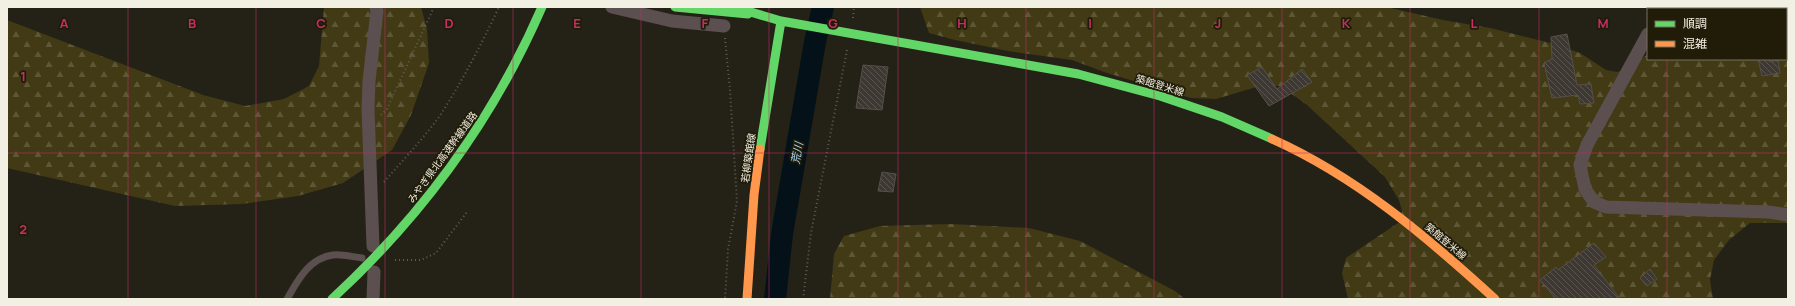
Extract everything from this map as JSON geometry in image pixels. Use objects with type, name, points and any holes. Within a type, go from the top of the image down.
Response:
[{"type":"main road","name":"みやぎ県北高速幹線道路","points":[[332,299],[384,249],[414,215],[444,177],[502,89],[542,7]]},
{"type":"main road","points":[[675,7],[756,15]]},
{"type":"main road","points":[[734,7],[756,15]]},
{"type":"main road","name":"築館登米線","points":[[756,15],[782,18],[797,24],[1078,74],[1160,96],[1222,117],[1283,144],[1343,176],[1396,214],[1443,252],[1495,299]]},
{"type":"main road","name":"若柳築館線","points":[[747,299],[754,195],[760,148],[782,18]]},
{"type":"street","points":[[373,246],[370,190],[369,81],[378,11],[376,7]]},
{"type":"street","points":[[612,7],[672,21],[724,26]]},
{"type":"street","points":[[1647,36],[1587,145],[1580,165],[1585,189],[1594,202],[1606,207],[1769,212],[1788,215]]},
{"type":"street","points":[[373,299],[374,272]]},
{"type":"lane","points":[[287,299],[300,277],[313,262],[334,255],[362,258]]},
{"type":"path","points":[[369,130],[387,109],[434,7]]},
{"type":"path","points":[[370,190],[384,182],[421,141],[439,116],[476,55],[499,7]]},
{"type":"path","points":[[803,299],[811,233],[854,7]]},
{"type":"path","points":[[724,26],[730,90],[737,201],[728,249],[725,299]]},
{"type":"path","points":[[390,260],[421,260],[436,253],[467,212]]},
{"type":"green space","points":[[324,7],[421,7],[427,29],[429,63],[411,115],[392,150],[343,183],[298,196],[242,204],[175,206],[7,168],[7,20],[203,95],[245,106],[284,99],[309,86],[319,66]]},
{"type":"green space","points":[[920,7],[1386,7],[1443,20],[1490,28],[1550,43],[1580,53],[1606,70],[1617,72],[1629,68],[1647,55],[1647,60],[1787,60],[1787,8],[1662,7],[1788,7],[1788,223],[1750,223],[1729,240],[1714,260],[1710,280],[1713,299],[1348,299],[1342,273],[1346,258],[1398,223],[1402,211],[1399,200],[1385,177],[1307,105],[1281,86],[1263,85],[1216,99],[1191,98],[1107,73],[1072,60],[1008,51],[929,33]]},
{"type":"green space","points":[[951,224],[1029,228],[1080,241],[1175,291],[1185,299],[830,299],[834,254],[844,236],[880,226]]},
{"type":"building","points":[[1567,34],[1577,85],[1591,84],[1594,103],[1580,104],[1578,95],[1552,98],[1544,63],[1552,59],[1551,37]]},
{"type":"building","points":[[1758,60],[1769,60],[1770,62],[1778,60],[1780,73],[1762,76]]},
{"type":"building","points":[[863,65],[888,67],[882,110],[856,108]]},
{"type":"building","points":[[1262,67],[1277,89],[1302,69],[1312,82],[1269,106],[1247,75]]},
{"type":"building","points":[[882,172],[896,174],[893,192],[878,191]]},
{"type":"building","points":[[1594,243],[1606,257],[1594,265],[1620,299],[1556,299],[1540,280],[1556,267],[1558,270]]},
{"type":"building","points":[[1650,269],[1657,279],[1647,286],[1640,278]]},
{"type":"waterway","name":"荒川","points":[[775,299],[782,234],[815,42],[823,7]]},
{"type":"traffic: fast","points":[[332,299],[396,234],[425,200],[452,164],[478,127],[501,89],[523,49],[542,7]]},
{"type":"traffic: fast","points":[[675,7],[748,14]]},
{"type":"traffic: fast","points":[[734,7],[781,21],[1078,74],[1160,96],[1222,117],[1272,139]]},
{"type":"traffic: fast","points":[[760,149],[781,21]]},
{"type":"traffic: slow","points":[[1272,139],[1333,171],[1390,210],[1443,253],[1495,299]]},
{"type":"traffic: slow","points":[[747,299],[754,195],[760,149]]}]
